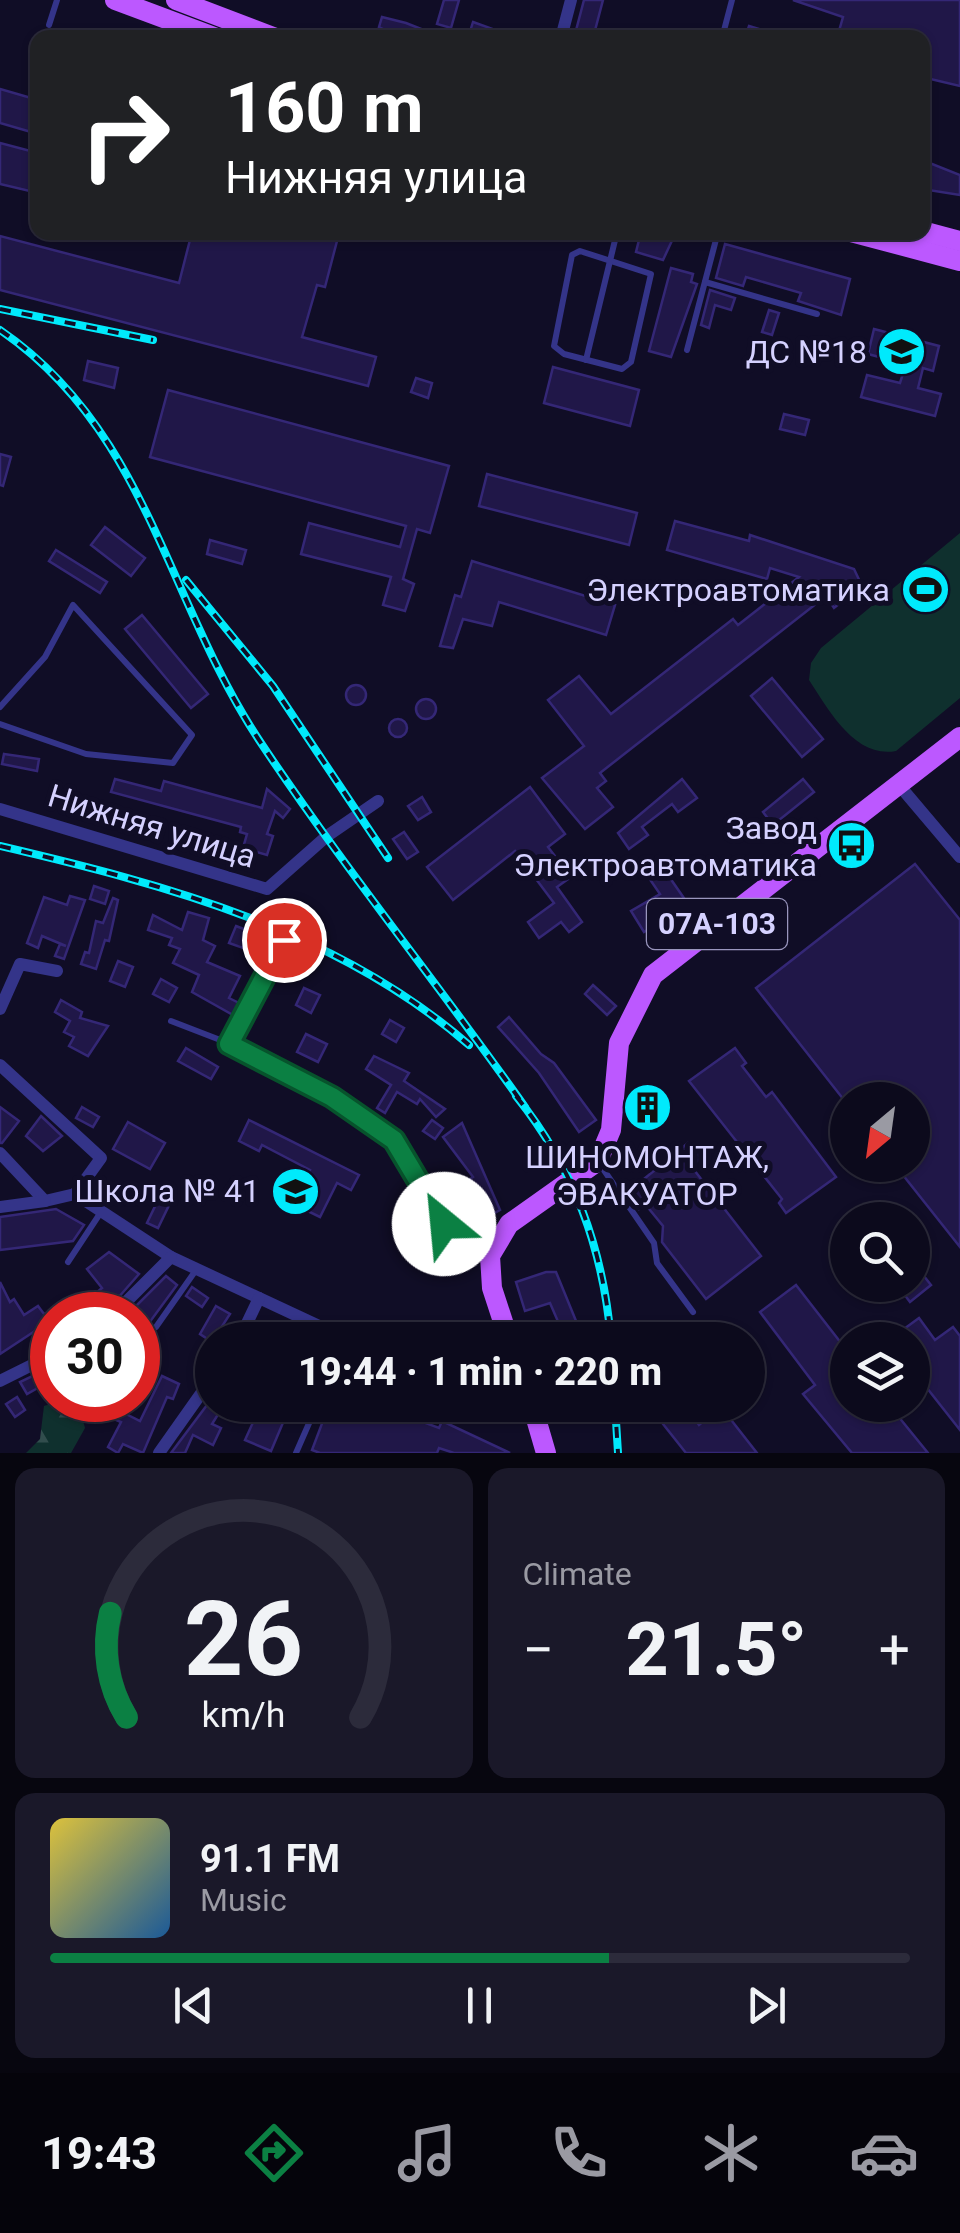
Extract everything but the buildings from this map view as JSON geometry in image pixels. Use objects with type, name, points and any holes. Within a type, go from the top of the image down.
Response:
[{"type":"main road","points":[[114,0],[195,30]]},
{"type":"main road","points":[[176,0],[255,30]]},
{"type":"main road","points":[[930,234],[960,241]]},
{"type":"main road","points":[[881,240],[960,261]]},
{"type":"main road","name":"07А-103","points":[[598,1162],[611,1130],[619,1043],[654,975],[960,737]]},
{"type":"main road","points":[[503,1322],[492,1288],[490,1256],[509,1224],[598,1162]]},
{"type":"main road","points":[[537,1422],[546,1453]]},
{"type":"street","points":[[563,30],[570,0]]},
{"type":"street","points":[[899,784],[960,857]]},
{"type":"street","name":"Нижняя улица","points":[[0,808],[267,889],[328,836],[378,801]]},
{"type":"street","points":[[284,940],[229,1044],[332,1097],[394,1140],[444,1224],[464,1244],[490,1256]]},
{"type":"street","points":[[0,1008],[20,964],[56,971]]},
{"type":"street","points":[[0,1065],[101,1158],[75,1194],[0,1208]]},
{"type":"street","points":[[0,1154],[44,1201]]},
{"type":"street","points":[[75,1194],[170,1257],[310,1322]]},
{"type":"street","points":[[135,1292],[170,1257]]},
{"type":"street","points":[[248,1322],[259,1298]]},
{"type":"street","points":[[0,1381],[30,1366]]},
{"type":"street","points":[[159,1453],[195,1402]]},
{"type":"lane","points":[[49,25],[57,0]]},
{"type":"lane","points":[[724,30],[732,0]]},
{"type":"lane","points":[[586,360],[615,240]]},
{"type":"lane","points":[[687,350],[716,240]]},
{"type":"lane","points":[[580,251],[646,270],[653,280],[628,367],[622,370],[586,360],[554,346],[572,255],[580,251]]},
{"type":"lane","points":[[706,282],[817,314]]},
{"type":"lane","points":[[0,724],[86,754],[173,763],[192,735],[73,605],[45,656],[2,702]]},
{"type":"lane","points":[[171,1021],[229,1044]]},
{"type":"lane","points":[[598,1162],[654,1243],[657,1264],[693,1312]]},
{"type":"lane","points":[[68,1262],[101,1211]]},
{"type":"lane","points":[[160,1320],[196,1269]]},
{"type":"lane","points":[[296,1453],[310,1422]]},
{"type":"green space","name":"Электроавтоматика","points":[[960,533],[960,698],[896,751],[868,747],[844,729],[825,704],[809,680],[811,663],[821,648]]},
{"type":"green space","points":[[42,1422],[83,1422],[85,1428],[71,1453],[26,1453],[40,1439]]},
{"type":"railway","points":[[0,309],[153,340]]},
{"type":"railway","points":[[0,330],[50,371],[90,417],[123,468],[201,634],[261,743],[525,1107]]},
{"type":"railway","points":[[186,580],[273,686],[388,858]]},
{"type":"railway","points":[[0,846],[187,896],[307,942],[418,1005],[469,1045]]},
{"type":"railway","points":[[516,1096],[554,1152],[582,1210],[601,1273],[609,1322]]},
{"type":"railway","points":[[616,1422],[618,1453]]},
{"type":"place","name":"ДС №18","points":[[902,352]]},
{"type":"place","name":"Электроавтоматика","points":[[925,590]]},
{"type":"place","name":"Завод Электроавтоматика","points":[[852,846]]},
{"type":"place","name":"ШИНОМОНТАЖ, ЭВАКУАТОР","points":[[647,1107]]},
{"type":"place","name":"Школа № 41","points":[[295,1191]]},
{"type":"route","points":[[284,940],[229,1044],[332,1097],[394,1140],[444,1224]]}]
